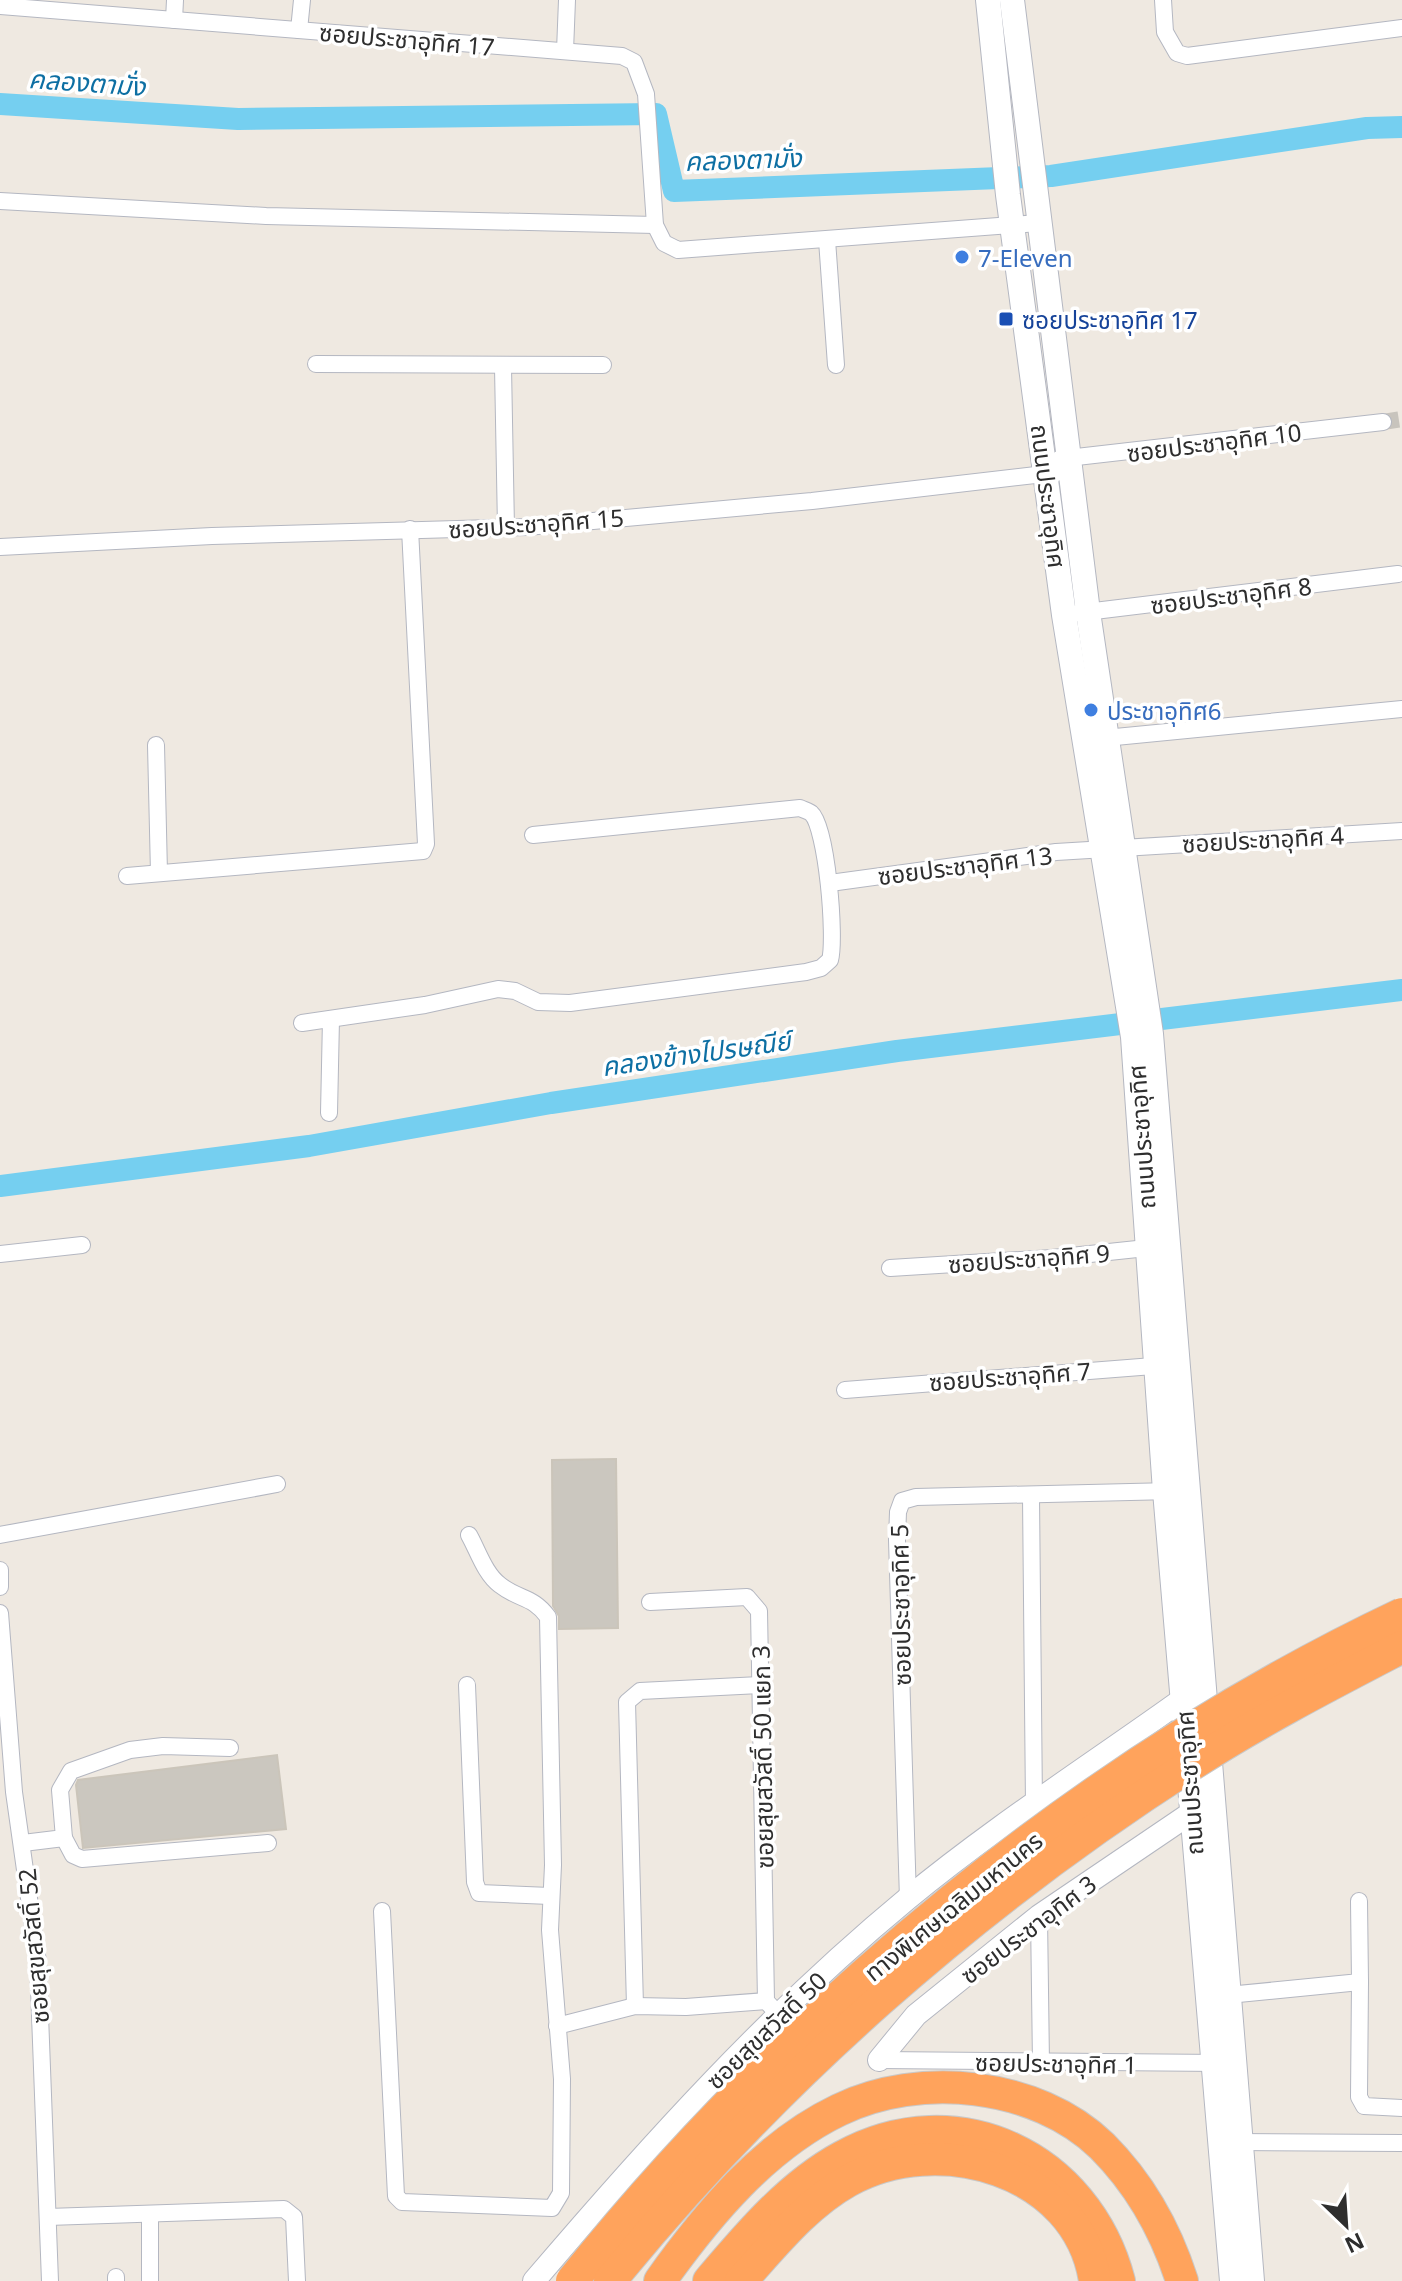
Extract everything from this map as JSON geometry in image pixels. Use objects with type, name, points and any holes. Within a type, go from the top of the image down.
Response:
[{"type":"highway","name":"ทางพิเศษเฉลิมมหานคร","points":[[572,2281],[650,2189],[747,2087],[858,1982],[972,1887],[1129,1769],[1283,1674],[1402,1614]]},
{"type":"highway","name":"ทางพิเศษเฉลิมมหานคร","points":[[610,2281],[780,2093],[886,1995],[987,1911],[1128,1806],[1193,1763],[1274,1714],[1402,1647]]},
{"type":"highway","points":[[660,2281],[723,2203],[796,2136],[858,2101],[925,2088],[997,2094],[1039,2107],[1083,2131],[1130,2178],[1170,2248],[1182,2281]]},
{"type":"highway","points":[[709,2281],[799,2187],[832,2163],[874,2144],[921,2135],[983,2139],[1029,2156],[1059,2194],[1083,2244],[1095,2281]]},
{"type":"highway","points":[[741,2281],[820,2201],[861,2175],[893,2163],[925,2158],[978,2163],[1059,2194],[1094,2220],[1119,2281]]},
{"type":"main road","name":"ถนนประชาอุทิศ","points":[[988,0],[1008,195],[1057,466]]},
{"type":"main road","name":"ถนนประชาอุทิศ","points":[[1012,0],[1038,223],[1057,466],[1076,614],[1142,1036],[1175,1490],[1191,1813],[1224,2063],[1230,2142],[1232,2281]]},
{"type":"main road","name":"ถนนประชาอุทิศ","points":[[1076,614],[1105,738],[1112,848]]},
{"type":"main road","name":"ถนนประชาอุทิศ","points":[[1175,1490],[1208,1736],[1228,1995],[1224,2063]]},
{"type":"main road","name":"ถนนประชาอุทิศ","points":[[1230,2142],[1252,2281]]},
{"type":"street","points":[[174,20],[175,0]]},
{"type":"street","points":[[299,30],[302,0]]},
{"type":"street","points":[[565,51],[567,0]]},
{"type":"street","points":[[1163,0],[1165,32],[1177,53],[1187,56],[1402,28]]},
{"type":"street","name":"ซอยประชาอุทิศ 17","points":[[0,6],[622,56],[634,62],[646,94],[655,225]]},
{"type":"street","points":[[0,201],[266,216],[655,225],[664,243],[678,250],[1038,223]]},
{"type":"street","points":[[827,240],[836,365]]},
{"type":"street","points":[[316,364],[603,365]]},
{"type":"street","points":[[503,367],[506,528]]},
{"type":"street","name":"ซอยประชาอุทิศ 10","points":[[1057,466],[1383,422]]},
{"type":"street","name":"ซอยประชาอุทิศ 15","points":[[0,547],[410,529],[506,528],[812,501],[1057,466]]},
{"type":"street","points":[[127,876],[423,851],[426,844],[410,529]]},
{"type":"street","name":"ซอยประชาอุทิศ 8","points":[[1076,614],[1398,574]]},
{"type":"street","points":[[1105,738],[1402,709]]},
{"type":"street","points":[[156,745],[159,873]]},
{"type":"street","points":[[302,1023],[498,989],[515,991],[538,1002],[570,1003],[806,972],[821,968],[830,960],[833,952],[830,883],[817,823],[811,812],[800,808],[533,835]]},
{"type":"street","name":"ซอยประชาอุทิศ 4","points":[[1112,848],[1402,831]]},
{"type":"street","name":"ซอยประชาอุทิศ 13","points":[[830,883],[1112,848]]},
{"type":"street","points":[[329,1113],[331,1019]]},
{"type":"street","points":[[0,1254],[82,1245]]},
{"type":"street","name":"ซอยประชาอุทิศ 9","points":[[890,1268],[1158,1246]]},
{"type":"street","name":"ซอยประชาอุทิศ 7","points":[[845,1390],[1165,1365]]},
{"type":"street","points":[[0,1535],[277,1484]]},
{"type":"street","name":"ซอยประชาอุทิศ 5","points":[[908,1899],[898,1512],[902,1501],[916,1497],[1175,1490]]},
{"type":"street","points":[[1031,1496],[1034,1806]]},
{"type":"street","points":[[382,1911],[393,2184],[396,2196],[402,2202],[543,2210],[557,2203],[561,2193],[562,2079],[550,1896],[553,1865],[548,1617],[537,1602],[512,1594],[496,1583],[469,1535]]},
{"type":"street","points":[[0,1570],[0,1587]]},
{"type":"street","name":"ฃอยสุขสวัสดิ์ 50 แยก 3","points":[[650,1602],[747,1597],[759,1611],[772,2008]]},
{"type":"street","name":"ซอยสุขสวัสดิ์ 52","points":[[0,1613],[7,1793],[23,1843],[38,1962],[50,2281]]},
{"type":"street","points":[[1208,1736],[1311,1678],[1402,1633]]},
{"type":"street","points":[[467,1685],[475,1882],[479,1893],[550,1896]]},
{"type":"street","points":[[635,2006],[627,1702],[640,1691],[760,1685]]},
{"type":"street","name":"ซอยสุขสวัสดิ์ 50","points":[[534,2281],[772,2008],[908,1899],[1183,1699]]},
{"type":"street","points":[[230,1748],[205,1745],[141,1749],[71,1771],[60,1790],[64,1838],[73,1855],[82,1859],[268,1843]]},
{"type":"street","name":"ซอยประชาอุทิศ 3","points":[[879,2060],[916,2015],[1039,1916],[1191,1813]]},
{"type":"street","points":[[23,1843],[64,1838]]},
{"type":"street","points":[[1359,1901],[1358,2077],[1361,2104],[1402,2108]]},
{"type":"street","points":[[1039,1916],[1041,2064]]},
{"type":"street","points":[[1228,1995],[1360,1982]]},
{"type":"street","points":[[557,2026],[635,2006],[772,2008]]},
{"type":"street","name":"ซอยประชาอุทิศ 1","points":[[879,2060],[1041,2064],[1224,2063]]},
{"type":"street","points":[[1230,2142],[1402,2143]]},
{"type":"street","points":[[48,2217],[150,2216],[284,2209],[294,2217],[296,2226],[297,2281]]},
{"type":"street","points":[[150,2216],[150,2281]]},
{"type":"building","points":[[616,1459],[618,1628],[559,1629],[559,1616],[553,1606],[552,1460]]},
{"type":"building","points":[[277,1755],[286,1829],[83,1848],[78,1780]]},
{"type":"waterway","name":"คลองตามั่ง","points":[[0,104],[238,119],[656,114],[674,191],[1051,176],[1367,128],[1402,127]]},
{"type":"waterway","name":"คลองข้างไปรษณีย์","points":[[0,1186],[309,1146],[551,1103],[897,1051],[1402,990]]},
{"type":"tunnel","points":[[1383,422],[1402,419]]},
{"type":"place","name":"7-Eleven","points":[[962,257]]},
{"type":"place","name":"ซอยประชาอุทิศ 17","points":[[1006,319]]},
{"type":"place","name":"ประชาอุทิศ6","points":[[1091,710]]}]
